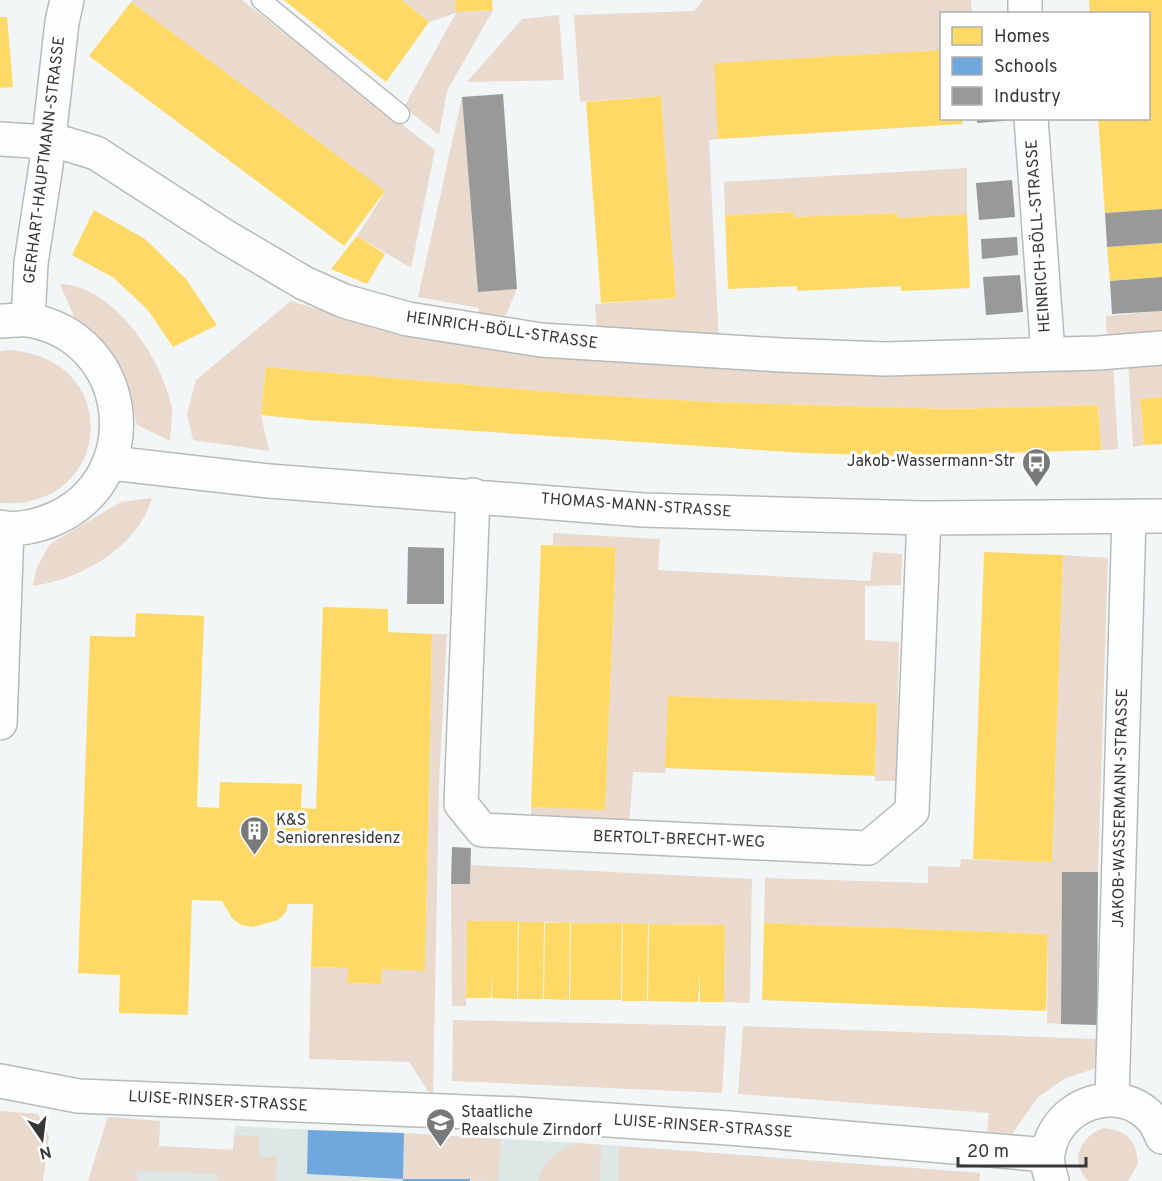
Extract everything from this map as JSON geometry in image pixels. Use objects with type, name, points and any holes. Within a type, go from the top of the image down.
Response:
[{"type":"street","name":"GERHART-HAUPTMANN-STRASSE","points":[[14,321],[31,263],[62,22],[68,0]]},
{"type":"street","name":"HEINRICH-BÖLL-STRASSE","points":[[1031,120],[1048,354]]},
{"type":"street","name":"HEINRICH-BÖLL-STRASSE","points":[[0,139],[48,141],[96,153],[218,232],[304,283],[344,301],[408,319],[541,339],[735,353],[885,358],[1048,354],[1162,348]]},
{"type":"street","points":[[0,723],[3,528],[39,526],[69,512],[94,491],[111,464],[118,427],[112,390],[94,358],[66,334],[14,321]]},
{"type":"street","name":"THOMAS-MANN-STRASSE","points":[[111,464],[268,481],[473,495],[643,510],[924,518],[1162,516]]},
{"type":"street","name":"BERTOLT-BRECHT-WEG","points":[[473,495],[461,804],[482,830],[656,839],[868,848],[912,811],[924,518]]},
{"type":"street","name":"JAKOB-WASSERMANN-STRASSE","points":[[1112,1099],[1129,517]]},
{"type":"street","name":"LUISE-RINSER-STRASSE","points":[[0,1081],[78,1096],[518,1114],[729,1128],[1049,1168]]},
{"type":"street","points":[[1049,1168],[1058,1125],[1080,1105],[1112,1099],[1138,1107],[1159,1127],[1162,1137]]},
{"type":"lane","points":[[261,0],[400,114]]},
{"type":"shaded area","points":[[133,0],[242,0],[435,150],[411,268],[357,236],[385,192],[131,2]]},
{"type":"shaded area","points":[[402,0],[455,0],[457,12],[493,10],[447,91],[439,135],[404,107],[456,13],[429,22]]},
{"type":"shaded area","points":[[703,0],[971,0],[972,12],[940,12],[940,50],[718,139],[709,140],[719,342],[597,333],[595,304],[676,298],[661,96],[580,102],[574,15],[694,11]]},
{"type":"shaded area","points":[[559,15],[564,80],[467,82],[522,19]]},
{"type":"shaded area","points":[[462,97],[478,291],[517,289],[503,322],[478,317],[479,308],[418,297]]},
{"type":"shaded area","points":[[967,168],[967,214],[898,218],[897,213],[794,217],[793,212],[725,215],[724,182]]},
{"type":"shaded area","points":[[60,284],[79,288],[98,297],[115,310],[145,346],[157,366],[171,404],[170,441],[137,425],[129,389],[108,353],[77,324]]},
{"type":"shaded area","points":[[291,301],[389,331],[540,354],[1113,363],[1118,449],[1101,450],[1098,405],[950,409],[712,402],[566,393],[266,367],[261,415],[269,451],[193,440],[187,414],[196,380]]},
{"type":"shaded area","points":[[1162,311],[1162,337],[1107,341],[1106,316]]},
{"type":"shaded area","points":[[8,350],[46,359],[72,378],[87,404],[91,432],[83,460],[66,483],[38,499],[0,503],[0,351]]},
{"type":"shaded area","points":[[1162,358],[1162,397],[1140,400],[1144,445],[1133,447],[1128,361]]},
{"type":"shaded area","points":[[152,498],[145,516],[134,532],[105,558],[70,576],[33,586],[36,569],[50,544],[121,502]]},
{"type":"shaded area","points":[[553,533],[660,539],[658,570],[870,581],[873,552],[902,554],[901,585],[865,586],[865,640],[899,642],[896,781],[875,781],[877,703],[669,696],[665,773],[633,772],[629,827],[531,820],[531,807],[605,809],[616,548],[553,545]]},
{"type":"shaded area","points":[[1063,555],[1108,558],[1098,872],[1062,872],[1061,1024],[1047,1023],[1048,934],[764,923],[765,878],[928,883],[928,866],[960,867],[961,859],[1052,862]]},
{"type":"shaded area","points":[[432,634],[447,634],[439,783],[433,1099],[409,1062],[309,1059],[311,967],[348,968],[348,983],[381,984],[382,969],[425,970]]},
{"type":"shaded area","points":[[471,865],[752,879],[750,1003],[724,1002],[725,925],[467,921],[466,1006],[452,1006],[451,884],[470,884]]},
{"type":"shaded area","points":[[453,1020],[726,1026],[722,1093],[452,1081]]},
{"type":"shaded area","points":[[743,1026],[1097,1039],[1096,1068],[1064,1079],[1038,1097],[1012,1134],[987,1132],[989,1113],[738,1094]]},
{"type":"shaded area","points":[[0,1111],[38,1114],[49,1136],[43,1181],[0,1181]]},
{"type":"shaded area","name":"Staatliche Realschule Zirndorf","points":[[108,1117],[160,1121],[159,1146],[233,1150],[235,1126],[579,1143],[980,1173],[979,1181],[88,1181]]},
{"type":"shaded area","points":[[108,1117],[160,1121],[159,1146],[233,1150],[234,1135],[259,1136],[259,1157],[277,1157],[276,1181],[217,1181],[216,1174],[137,1171],[137,1181],[88,1181]]},
{"type":"shaded area","points":[[1104,1128],[1125,1134],[1136,1149],[1138,1164],[1128,1181],[1088,1181],[1082,1173],[1078,1158],[1083,1143]]},
{"type":"shaded area","points":[[404,1133],[501,1139],[498,1181],[403,1179]]},
{"type":"shaded area","points":[[579,1143],[601,1145],[600,1181],[538,1181],[544,1167],[553,1156]]},
{"type":"shaded area","points":[[619,1146],[980,1173],[979,1181],[618,1181]]},
{"type":"building: Homes","points":[[284,0],[402,0],[429,22],[386,82]]},
{"type":"building: Homes","points":[[455,0],[492,0],[493,10],[456,12]]},
{"type":"building: Homes","points":[[1089,0],[1162,0],[1162,209],[1105,213],[1098,120],[1150,120],[1150,12],[1090,12]]},
{"type":"building: Homes","points":[[131,2],[385,191],[344,246],[89,56]]},
{"type":"building: Homes","points":[[0,17],[7,17],[13,87],[0,88]]},
{"type":"building: Homes","points":[[940,50],[940,120],[962,120],[963,124],[718,139],[714,63]]},
{"type":"building: Homes","points":[[661,96],[676,298],[601,303],[586,102]]},
{"type":"building: Homes","points":[[94,210],[145,239],[186,279],[217,325],[173,347],[148,310],[114,278],[72,255]]},
{"type":"building: Homes","points":[[794,212],[794,217],[897,213],[898,218],[967,214],[970,288],[901,291],[901,286],[797,291],[797,286],[728,289],[725,215]]},
{"type":"building: Homes","points":[[357,236],[385,254],[367,284],[331,269]]},
{"type":"building: Homes","points":[[1162,243],[1162,277],[1110,281],[1107,247]]},
{"type":"building: Homes","points":[[266,367],[566,393],[712,402],[950,409],[1098,405],[1101,450],[902,456],[805,453],[309,420],[261,415]]},
{"type":"building: Homes","points":[[1162,397],[1162,444],[1144,445],[1140,399]]},
{"type":"building: Homes","points":[[541,545],[616,547],[605,810],[531,807]]},
{"type":"building: Homes","points":[[984,552],[1063,555],[1052,862],[973,859]]},
{"type":"building: Homes","name":"K&S Seniorenresidenz","points":[[323,607],[388,609],[388,632],[432,634],[425,971],[382,969],[381,984],[347,983],[348,968],[311,967],[313,904],[288,904],[286,912],[278,920],[253,927],[241,925],[232,918],[222,901],[192,900],[188,1015],[119,1013],[120,975],[78,973],[90,636],[135,637],[136,613],[204,616],[197,807],[219,808],[220,782],[302,784],[301,808],[316,809]]},
{"type":"building: Homes","points":[[668,696],[877,703],[875,776],[665,768]]},
{"type":"building: Homes","points":[[467,921],[518,921],[517,999],[492,998],[492,971],[491,998],[466,998]]},
{"type":"building: Homes","points":[[519,922],[544,922],[543,999],[518,999]]},
{"type":"building: Homes","points":[[570,922],[569,1000],[544,999],[545,923]]},
{"type":"building: Homes","points":[[571,923],[622,923],[621,1000],[570,1000]]},
{"type":"building: Homes","points":[[623,923],[648,924],[647,1001],[622,1001]]},
{"type":"building: Homes","points":[[764,923],[1048,934],[1046,1011],[762,1000]]},
{"type":"building: Homes","points":[[649,924],[725,925],[724,1002],[700,1002],[700,974],[698,1002],[648,1001]]},
{"type":"building: Schools","points":[[308,1130],[404,1133],[403,1179],[307,1174]]},
{"type":"building: Schools","points":[[403,1179],[470,1179],[470,1181],[403,1181]]},
{"type":"building: Industry","points":[[503,94],[517,289],[478,292],[462,97]]},
{"type":"building: Industry","points":[[977,120],[1016,120],[977,123]]},
{"type":"building: Industry","points":[[1012,180],[1015,217],[979,220],[976,183]]},
{"type":"building: Industry","points":[[1162,209],[1162,243],[1107,247],[1105,213]]},
{"type":"building: Industry","points":[[1017,237],[1018,255],[982,259],[981,239]]},
{"type":"building: Industry","points":[[1020,275],[1023,312],[986,315],[983,277]]},
{"type":"building: Industry","points":[[1162,277],[1162,311],[1112,314],[1110,281]]},
{"type":"building: Industry","points":[[408,547],[444,548],[444,604],[407,604]]},
{"type":"building: Industry","points":[[452,847],[471,848],[470,884],[451,884]]},
{"type":"building: Industry","points":[[1062,872],[1098,872],[1097,1025],[1061,1024]]},
{"type":"place","name":"Jakob-Wassermann-Str","points":[[1036,488]]},
{"type":"place","name":"K&S Seniorenresidenz","points":[[255,856]]},
{"type":"place","name":"Staatliche Realschule Zirndorf","points":[[440,1148]]}]
